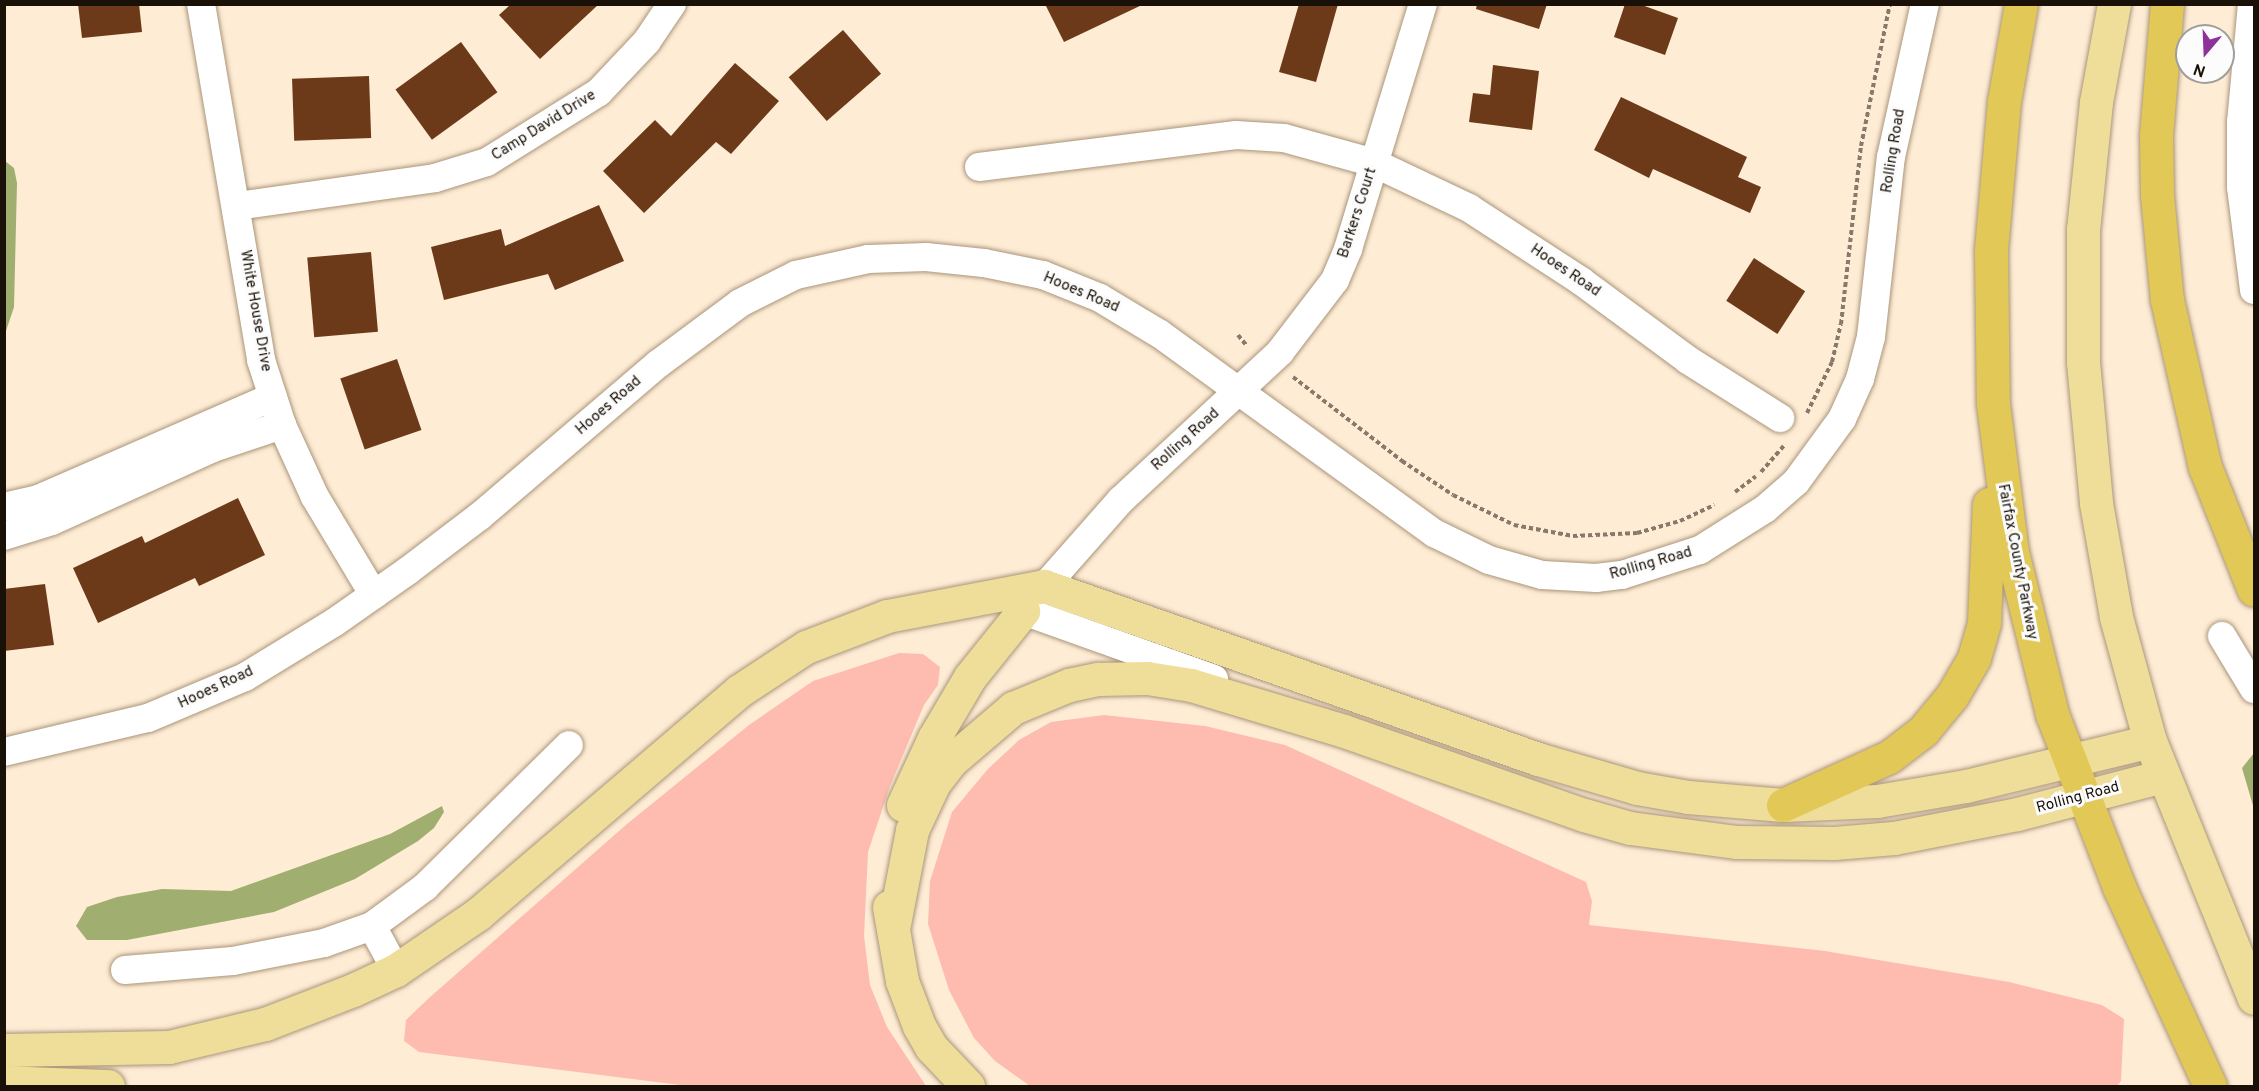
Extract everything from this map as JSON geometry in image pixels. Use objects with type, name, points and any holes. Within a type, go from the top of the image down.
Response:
[{"type":"highway","name":"Fairfax County Parkway","points":[[2021,4],[1996,173],[1990,327],[1993,404],[2004,502],[2022,600],[2052,714],[2119,887],[2210,1086]]},
{"type":"highway","points":[[2167,4],[2156,136],[2157,195],[2167,300],[2205,466],[2254,590]]},
{"type":"highway","points":[[1783,805],[1873,767],[1907,746],[1937,714],[1964,677],[1984,622],[1993,404]]},
{"type":"main road","points":[[2114,4],[2088,166],[2083,230],[2083,362],[2106,561],[2130,677],[2150,741],[2254,998]]},
{"type":"main road","points":[[4,1050],[117,1050],[169,1047],[216,1038],[309,1008],[396,969],[478,914],[739,691],[798,652],[887,616],[1044,585],[1587,775],[1688,797],[1783,805],[1845,804],[1920,795],[2070,763],[2150,741]]},
{"type":"main road","points":[[968,1086],[931,1047],[919,1026],[902,981],[884,880],[887,854],[905,796],[934,738],[970,677],[1023,611]]},
{"type":"main road","points":[[893,929],[905,853],[934,783],[991,723],[1041,694],[1098,679],[1147,678],[1191,685],[1344,731]]},
{"type":"main road","name":"Rolling Road","points":[[1344,731],[1584,815],[1630,828],[1737,842],[1814,844],[1893,838],[2017,814],[2163,776]]},
{"type":"main road","points":[[4,1082],[108,1086]]},
{"type":"street","name":"White House Drive","points":[[201,4],[237,206],[261,360],[282,425],[315,497],[374,595]]},
{"type":"street","name":"Camp David Drive","points":[[237,206],[435,178],[488,162],[599,92],[647,41],[672,4]]},
{"type":"street","name":"Barkers Court","points":[[1238,392],[1280,352],[1335,280],[1423,4]]},
{"type":"street","name":"Rolling Road","points":[[1344,731],[1249,691],[1023,611],[1113,507],[1238,392],[1434,533],[1489,560],[1542,575],[1596,578],[1622,575],[1700,550],[1766,509],[1796,482],[1842,419],[1860,379],[1871,337],[1891,157],[1924,4]]},
{"type":"street","points":[[2252,4],[2241,187],[2254,290]]},
{"type":"street","name":"Hooes Road","points":[[979,167],[1236,135],[1284,138],[1374,163],[1419,181],[1469,208],[1581,281],[1688,360],[1780,418]]},
{"type":"street","name":"Hooes Road","points":[[4,752],[125,724],[195,700],[245,677],[374,595],[480,516],[709,323],[770,286],[820,268],[868,259],[926,257],[984,262],[1043,276],[1127,313],[1238,392]]},
{"type":"street","points":[[4,507],[38,499],[273,397]]},
{"type":"street","points":[[4,536],[52,521],[213,448],[282,425]]},
{"type":"street","points":[[2222,636],[2254,689]]},
{"type":"street","points":[[125,970],[233,961],[324,943],[372,926],[424,887],[569,745]]},
{"type":"street","points":[[372,926],[396,969]]},
{"type":"shaded area","points":[[5,161],[14,168],[17,183],[14,307],[5,334]]},
{"type":"shaded area","points":[[899,653],[923,654],[940,667],[938,685],[924,705],[890,786],[868,852],[864,936],[870,985],[887,1027],[926,1086],[688,1086],[419,1052],[404,1041],[406,1020],[429,998],[627,824],[749,725],[813,681]]},
{"type":"shaded area","points":[[1104,715],[1205,726],[1285,745],[1586,882],[1592,901],[1589,925],[1825,951],[2009,982],[2102,1005],[2124,1019],[2121,1081],[2117,1086],[1030,1086],[995,1061],[974,1038],[949,990],[928,924],[930,881],[952,812],[988,769],[1019,740],[1051,722]]},
{"type":"shaded area","points":[[2254,753],[2254,809],[2242,768]]},
{"type":"shaded area","points":[[442,806],[444,812],[434,828],[418,841],[355,879],[274,912],[127,940],[87,940],[76,926],[87,907],[117,897],[162,889],[231,891],[390,834]]},
{"type":"building","points":[[78,4],[139,4],[142,32],[82,38]]},
{"type":"building","points":[[511,4],[599,4],[540,59],[499,15]]},
{"type":"building","points":[[1045,4],[1144,4],[1064,42]]},
{"type":"building","points":[[1299,4],[1338,4],[1316,82],[1279,72]]},
{"type":"building","points":[[1477,4],[1547,4],[1539,29],[1476,9]]},
{"type":"building","points":[[1625,4],[1639,4],[1678,18],[1665,55],[1614,37]]},
{"type":"building","points":[[843,30],[881,74],[827,121],[789,77]]},
{"type":"building","points":[[461,42],[497,92],[432,140],[395,90]]},
{"type":"building","points":[[735,63],[779,101],[731,154],[716,142],[644,213],[603,171],[655,120],[671,136]]},
{"type":"building","points":[[1493,65],[1539,71],[1532,130],[1469,122],[1473,93],[1490,95]]},
{"type":"building","points":[[369,76],[371,138],[294,141],[292,79]]},
{"type":"building","points":[[1621,97],[1747,157],[1738,177],[1761,187],[1750,213],[1653,169],[1649,178],[1594,150]]},
{"type":"building","points":[[599,205],[624,261],[555,290],[548,274],[444,300],[431,247],[501,229],[505,246]]},
{"type":"building","points":[[371,252],[378,332],[314,337],[307,258]]},
{"type":"building","points":[[1754,258],[1805,291],[1777,334],[1726,301]]},
{"type":"building","points":[[397,359],[421,430],[365,449],[340,379]]},
{"type":"building","points":[[238,498],[265,555],[199,586],[195,578],[98,623],[73,568],[142,536],[145,543]]},
{"type":"building","points":[[45,584],[54,645],[4,651],[4,589]]}]
